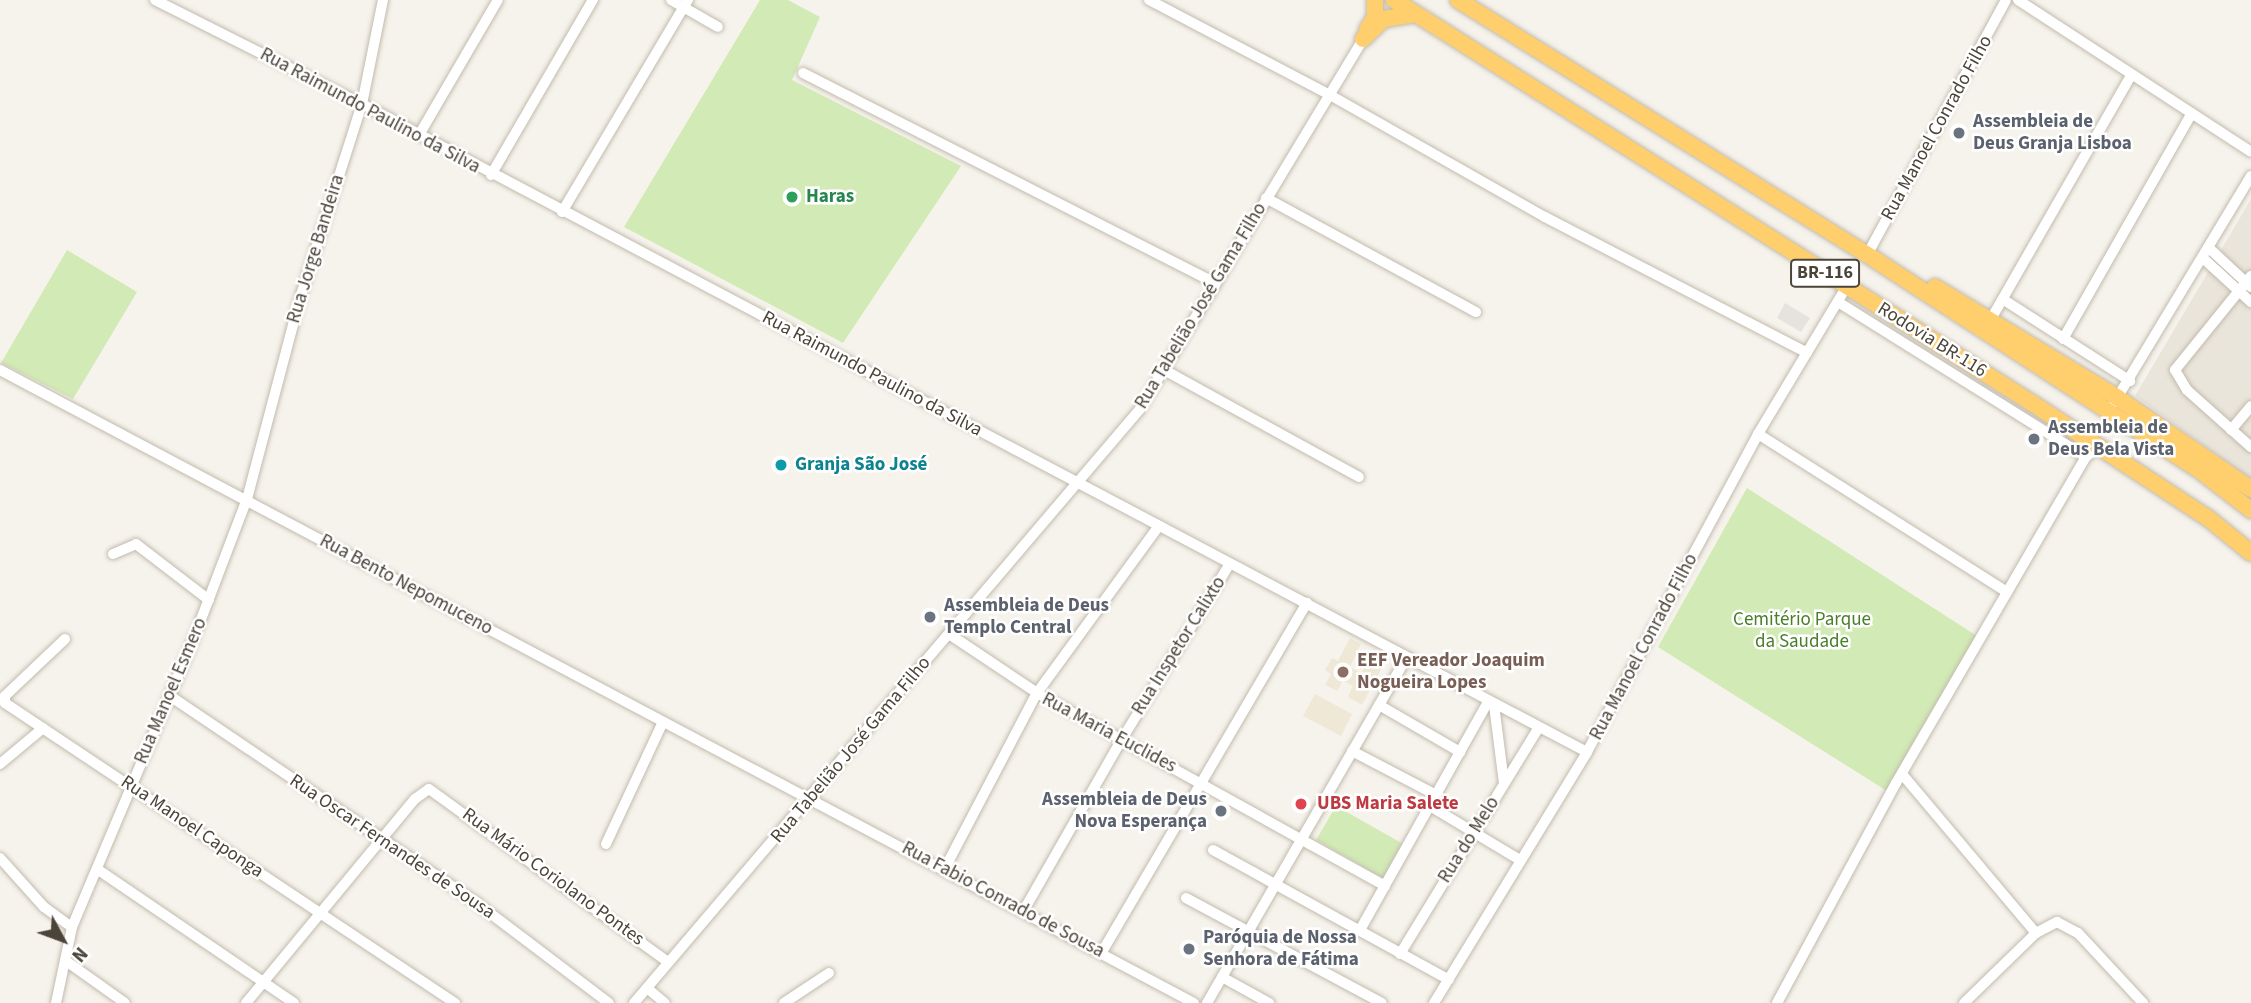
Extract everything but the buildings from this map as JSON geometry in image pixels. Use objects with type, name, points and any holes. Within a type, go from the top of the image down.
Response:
[{"type":"highway","points":[[1363,39],[1375,17],[1374,0]]},
{"type":"highway","name":"Rodovia BR-116","points":[[1394,0],[1847,286],[2092,452],[2208,518],[2251,553]]},
{"type":"highway","name":"Rodovia BR-116","points":[[1458,0],[2113,405],[2251,510]]},
{"type":"highway","points":[[1363,39],[1384,19],[1416,14]]},
{"type":"highway","points":[[1872,258],[1923,279],[1991,319],[2113,405],[2251,489]]},
{"type":"street","name":"Rua Raimundo Paulino da Silva","points":[[155,0],[362,104],[491,175],[1587,752]]},
{"type":"street","name":"Rua Jorge Bandeira","points":[[247,499],[312,256],[362,104],[383,0]]},
{"type":"street","points":[[419,135],[498,0]]},
{"type":"street","points":[[491,175],[593,0]]},
{"type":"street","points":[[671,0],[685,4],[718,27]]},
{"type":"street","points":[[1149,0],[1165,4],[1545,217],[1807,353]]},
{"type":"street","name":"Rua Manoel Conrado Filho","points":[[1872,258],[2006,0]]},
{"type":"street","points":[[2018,0],[2190,116],[2251,152]]},
{"type":"street","points":[[562,212],[685,4]]},
{"type":"street","name":"Rua Tabelião José Gama Filho","points":[[634,1003],[1080,483],[1166,371],[1266,198],[1363,39]]},
{"type":"street","points":[[803,73],[1216,283]]},
{"type":"street","points":[[1991,319],[2131,76]]},
{"type":"street","points":[[2063,339],[2190,116]]},
{"type":"street","points":[[2113,405],[2204,259],[2251,176]]},
{"type":"street","points":[[1266,198],[1476,312]]},
{"type":"street","points":[[2210,249],[2247,284],[2251,302]]},
{"type":"street","points":[[2204,259],[2247,284]]},
{"type":"street","points":[[2247,284],[2175,370],[2187,390],[2251,447]]},
{"type":"street","name":"Rua Manoel Conrado Filho","points":[[1434,1003],[1587,752],[1758,434],[1847,286]]},
{"type":"street","points":[[2004,300],[2130,381]]},
{"type":"street","points":[[1777,1003],[1902,774],[2092,452],[1838,302]]},
{"type":"street","name":"Rua Bento Nepomuceno","points":[[0,370],[247,499],[662,724],[811,799]]},
{"type":"street","points":[[1166,371],[1359,477]]},
{"type":"street","points":[[2231,430],[2251,405]]},
{"type":"street","points":[[1758,434],[2007,593]]},
{"type":"street","name":"Rua Manoel Esmero","points":[[57,1003],[72,927],[170,696],[247,499]]},
{"type":"street","points":[[945,869],[1037,693],[1159,526]]},
{"type":"street","points":[[113,554],[136,544],[209,600]]},
{"type":"street","name":"Rua Inspetor Calixto","points":[[1024,910],[1122,739],[1229,565]]},
{"type":"street","points":[[1102,952],[1204,784],[1307,603]]},
{"type":"street","name":"Rua Maria Euclides","points":[[948,634],[1037,693],[1385,886]]},
{"type":"street","name":"Rua Manoel Caponga","points":[[65,639],[3,698],[43,728],[321,911],[454,1003]]},
{"type":"street","points":[[1207,1003],[1406,659]]},
{"type":"street","name":"Rua Oscar Fernandes de Sousa","points":[[170,696],[382,838],[609,1003]]},
{"type":"street","points":[[1360,930],[1460,752],[1491,703]]},
{"type":"street","points":[[1491,703],[1504,783]]},
{"type":"street","points":[[1379,705],[1460,752]]},
{"type":"street","points":[[606,844],[662,724]]},
{"type":"street","name":"Rua do Melo","points":[[1400,954],[1539,727]]},
{"type":"street","points":[[0,764],[43,728]]},
{"type":"street","points":[[1352,751],[1433,800],[1473,832],[1520,860]]},
{"type":"street","points":[[1902,774],[2036,933]]},
{"type":"street","name":"Rua Mário Coriolano Pontes","points":[[382,838],[420,794],[429,789],[438,792],[668,962]]},
{"type":"street","name":"Rua Fabio Conrado de Sousa","points":[[811,799],[1024,910],[1194,1003]]},
{"type":"street","points":[[246,1003],[382,838]]},
{"type":"street","points":[[1213,850],[1449,980]]},
{"type":"street","points":[[0,858],[44,907],[72,927]]},
{"type":"street","points":[[97,869],[294,1003]]},
{"type":"street","points":[[1186,898],[1382,1003]]},
{"type":"street","points":[[1964,1003],[2036,933],[2057,922],[2072,928],[2143,1003]]},
{"type":"street","points":[[66,961],[125,1003]]},
{"type":"street","points":[[784,1003],[830,973]]},
{"type":"street","points":[[1222,977],[1269,1003]]},
{"type":"street","points":[[647,988],[665,1003]]},
{"type":"shaded area","points":[[2251,199],[2251,479],[2135,396]]},
{"type":"shaded area","points":[[1785,303],[1810,318],[1801,332],[1777,318]]},
{"type":"shaded area","name":"EEF Vereador Joaquim Nogueira Lopes","points":[[1350,638],[1361,644],[1350,667],[1361,673],[1373,651],[1387,658],[1362,705],[1348,697],[1353,686],[1343,681],[1337,691],[1325,685],[1331,674],[1325,670],[1332,658],[1338,661]]},
{"type":"shaded area","name":"EEF Vereador Joaquim Nogueira Lopes","points":[[1315,694],[1352,714],[1341,736],[1303,716]]},
{"type":"green space","name":"Haras","points":[[760,0],[788,0],[820,17],[792,80],[961,166],[843,343],[624,227]]},
{"type":"green space","points":[[67,250],[137,292],[73,399],[1,363]]},
{"type":"green space","name":"Cemitério Parque da Saudade","points":[[1747,488],[1977,636],[1887,791],[1658,647]]},
{"type":"green space","points":[[1336,806],[1405,845],[1386,880],[1316,840]]},
{"type":"place","name":"Assembleia de Deus Granja Lisboa","points":[[1959,133]]},
{"type":"place","name":"Haras","points":[[792,197]]},
{"type":"place","name":"Assembleia de Deus Bela Vista","points":[[2034,439]]},
{"type":"place","name":"Granja São José","points":[[781,465]]},
{"type":"place","name":"Assembleia de Deus Templo Central","points":[[930,617]]},
{"type":"place","name":"EEF Vereador Joaquim Nogueira Lopes","points":[[1343,672]]},
{"type":"place","name":"UBS Maria Salete","points":[[1301,804]]},
{"type":"place","name":"Assembleia de Deus Nova Esperança","points":[[1221,811]]},
{"type":"place","name":"Paróquia de Nossa Senhora de Fátima","points":[[1189,949]]}]
